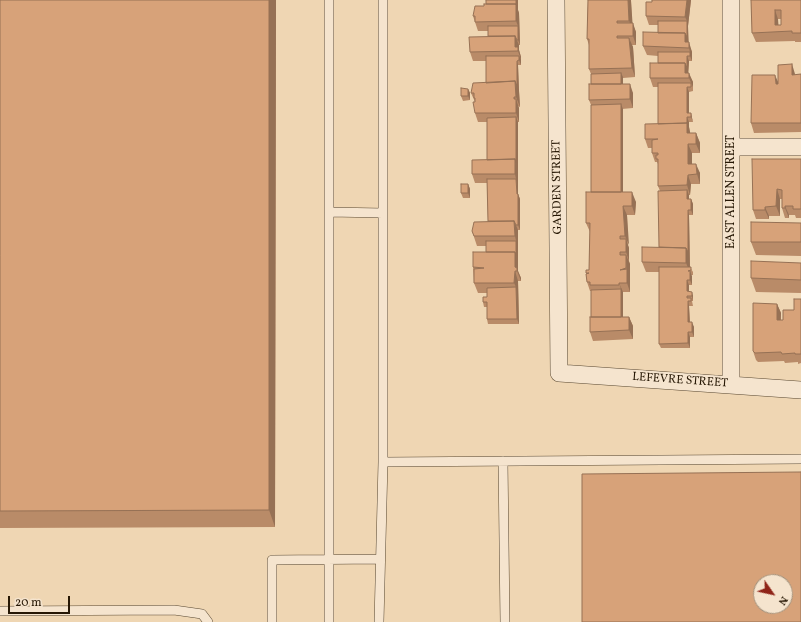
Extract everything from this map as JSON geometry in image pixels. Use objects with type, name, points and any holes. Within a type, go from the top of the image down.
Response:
[{"type":"street","name":"GARDEN STREET","points":[[556,0],[560,373]]},
{"type":"street","name":"EAST ALLEN STREET","points":[[731,384],[732,0]]},
{"type":"street","points":[[732,147],[801,147]]},
{"type":"street","name":"LEFEVRE STREET","points":[[560,373],[801,390]]},
{"type":"lane","points":[[329,0],[329,622]]},
{"type":"lane","points":[[379,622],[383,462],[383,0]]},
{"type":"lane","points":[[329,212],[383,213]]},
{"type":"lane","points":[[383,462],[801,459]]},
{"type":"lane","points":[[503,461],[505,622]]},
{"type":"lane","points":[[272,622],[272,560],[380,559]]},
{"type":"lane","points":[[0,611],[174,610],[202,614],[208,622]]},
{"type":"building","points":[[0,0],[269,0],[269,510],[0,511]]},
{"type":"building","points":[[486,0],[516,0],[516,4],[486,4]]},
{"type":"building","points":[[588,0],[628,0],[629,21],[617,21],[617,23],[633,23],[633,36],[617,36],[617,38],[629,38],[632,68],[589,69],[589,39],[587,39]]},
{"type":"building","points":[[652,0],[687,0],[685,17],[646,16],[646,2],[652,2]]},
{"type":"building","points":[[751,0],[801,0],[801,33],[792,33],[792,31],[752,33]],"holes":[[[775,10],[781,10],[781,25],[775,25]]]},
{"type":"building","points":[[484,4],[516,4],[516,21],[475,22],[475,16],[473,16],[475,6],[484,6]]},
{"type":"building","points":[[658,21],[687,21],[687,37],[685,33],[658,33]]},
{"type":"building","points":[[488,26],[518,26],[518,40],[515,36],[488,36]]},
{"type":"building","points":[[643,32],[685,33],[685,42],[689,42],[689,48],[643,46]]},
{"type":"building","points":[[515,36],[515,47],[518,47],[518,51],[470,52],[469,37]]},
{"type":"building","points":[[658,52],[690,52],[690,56],[687,56],[687,68],[685,63],[658,63]]},
{"type":"building","points":[[486,56],[519,56],[519,60],[517,61],[517,86],[515,81],[486,83]]},
{"type":"building","points":[[650,63],[685,63],[685,73],[689,73],[689,78],[650,78]]},
{"type":"building","points":[[792,64],[792,75],[801,74],[801,123],[751,123],[752,75],[775,75],[776,84],[778,84],[778,65]]},
{"type":"building","points":[[621,73],[621,84],[591,84],[591,74]]},
{"type":"building","points":[[515,81],[516,97],[514,97],[514,99],[516,99],[516,113],[475,113],[473,102],[475,102],[474,93],[471,93],[473,83]]},
{"type":"building","points":[[658,83],[691,83],[691,87],[687,87],[687,113],[691,113],[691,117],[687,117],[687,123],[658,124]]},
{"type":"building","points":[[589,84],[630,84],[630,99],[589,100]]},
{"type":"building","points":[[461,88],[468,89],[468,96],[461,96]]},
{"type":"building","points":[[621,104],[621,192],[591,192],[591,105]]},
{"type":"building","points":[[516,117],[516,163],[515,159],[487,160],[487,118]]},
{"type":"building","points":[[687,123],[687,133],[696,133],[696,144],[688,144],[688,164],[696,164],[697,174],[688,175],[687,185],[658,186],[658,159],[656,159],[656,155],[658,155],[658,153],[652,153],[652,140],[658,139],[645,139],[645,124]]},
{"type":"building","points":[[515,159],[515,174],[472,174],[472,160]]},
{"type":"building","points":[[752,159],[801,159],[801,209],[793,209],[793,206],[785,206],[785,208],[782,208],[782,190],[777,189],[776,206],[765,207],[765,210],[753,210]]},
{"type":"building","points":[[487,179],[516,179],[518,194],[518,225],[516,225],[514,221],[488,221]]},
{"type":"building","points":[[461,184],[468,184],[468,193],[461,193]]},
{"type":"building","points":[[687,190],[687,199],[691,199],[691,210],[688,210],[688,252],[686,248],[659,247],[658,191]]},
{"type":"building","points":[[586,192],[632,192],[632,206],[623,206],[625,236],[620,236],[620,239],[626,239],[626,252],[620,252],[620,255],[626,255],[626,268],[620,270],[627,269],[627,283],[619,283],[619,285],[590,285],[590,282],[587,282],[586,274],[589,273],[586,273],[586,270],[589,270],[590,223],[586,223]]},
{"type":"building","points":[[514,221],[515,236],[474,236],[472,231],[474,222]]},
{"type":"building","points":[[751,222],[801,223],[801,242],[751,242]]},
{"type":"building","points":[[486,241],[516,241],[516,256],[515,252],[486,252]]},
{"type":"building","points":[[642,247],[686,248],[686,263],[642,262]]},
{"type":"building","points":[[473,252],[515,252],[515,267],[517,268],[517,271],[515,271],[514,283],[474,283],[474,269],[484,268],[473,267]]},
{"type":"building","points":[[751,261],[801,263],[801,280],[751,278]]},
{"type":"building","points":[[659,267],[691,267],[691,270],[688,271],[690,271],[690,280],[687,280],[687,291],[692,292],[692,296],[687,296],[687,298],[691,298],[691,301],[688,301],[688,322],[692,322],[692,332],[688,332],[688,343],[659,344]]},
{"type":"building","points":[[516,287],[517,319],[487,319],[487,302],[483,302],[483,297],[487,297],[487,288]]},
{"type":"building","points":[[621,289],[621,317],[591,317],[591,290]]},
{"type":"building","points":[[794,299],[801,299],[801,354],[782,354],[781,352],[755,353],[753,351],[753,303],[777,304],[777,320],[783,320],[783,310],[794,310]]},
{"type":"building","points":[[590,317],[629,317],[629,330],[590,332]]},
{"type":"building","points":[[801,472],[801,622],[582,622],[582,474]]}]
